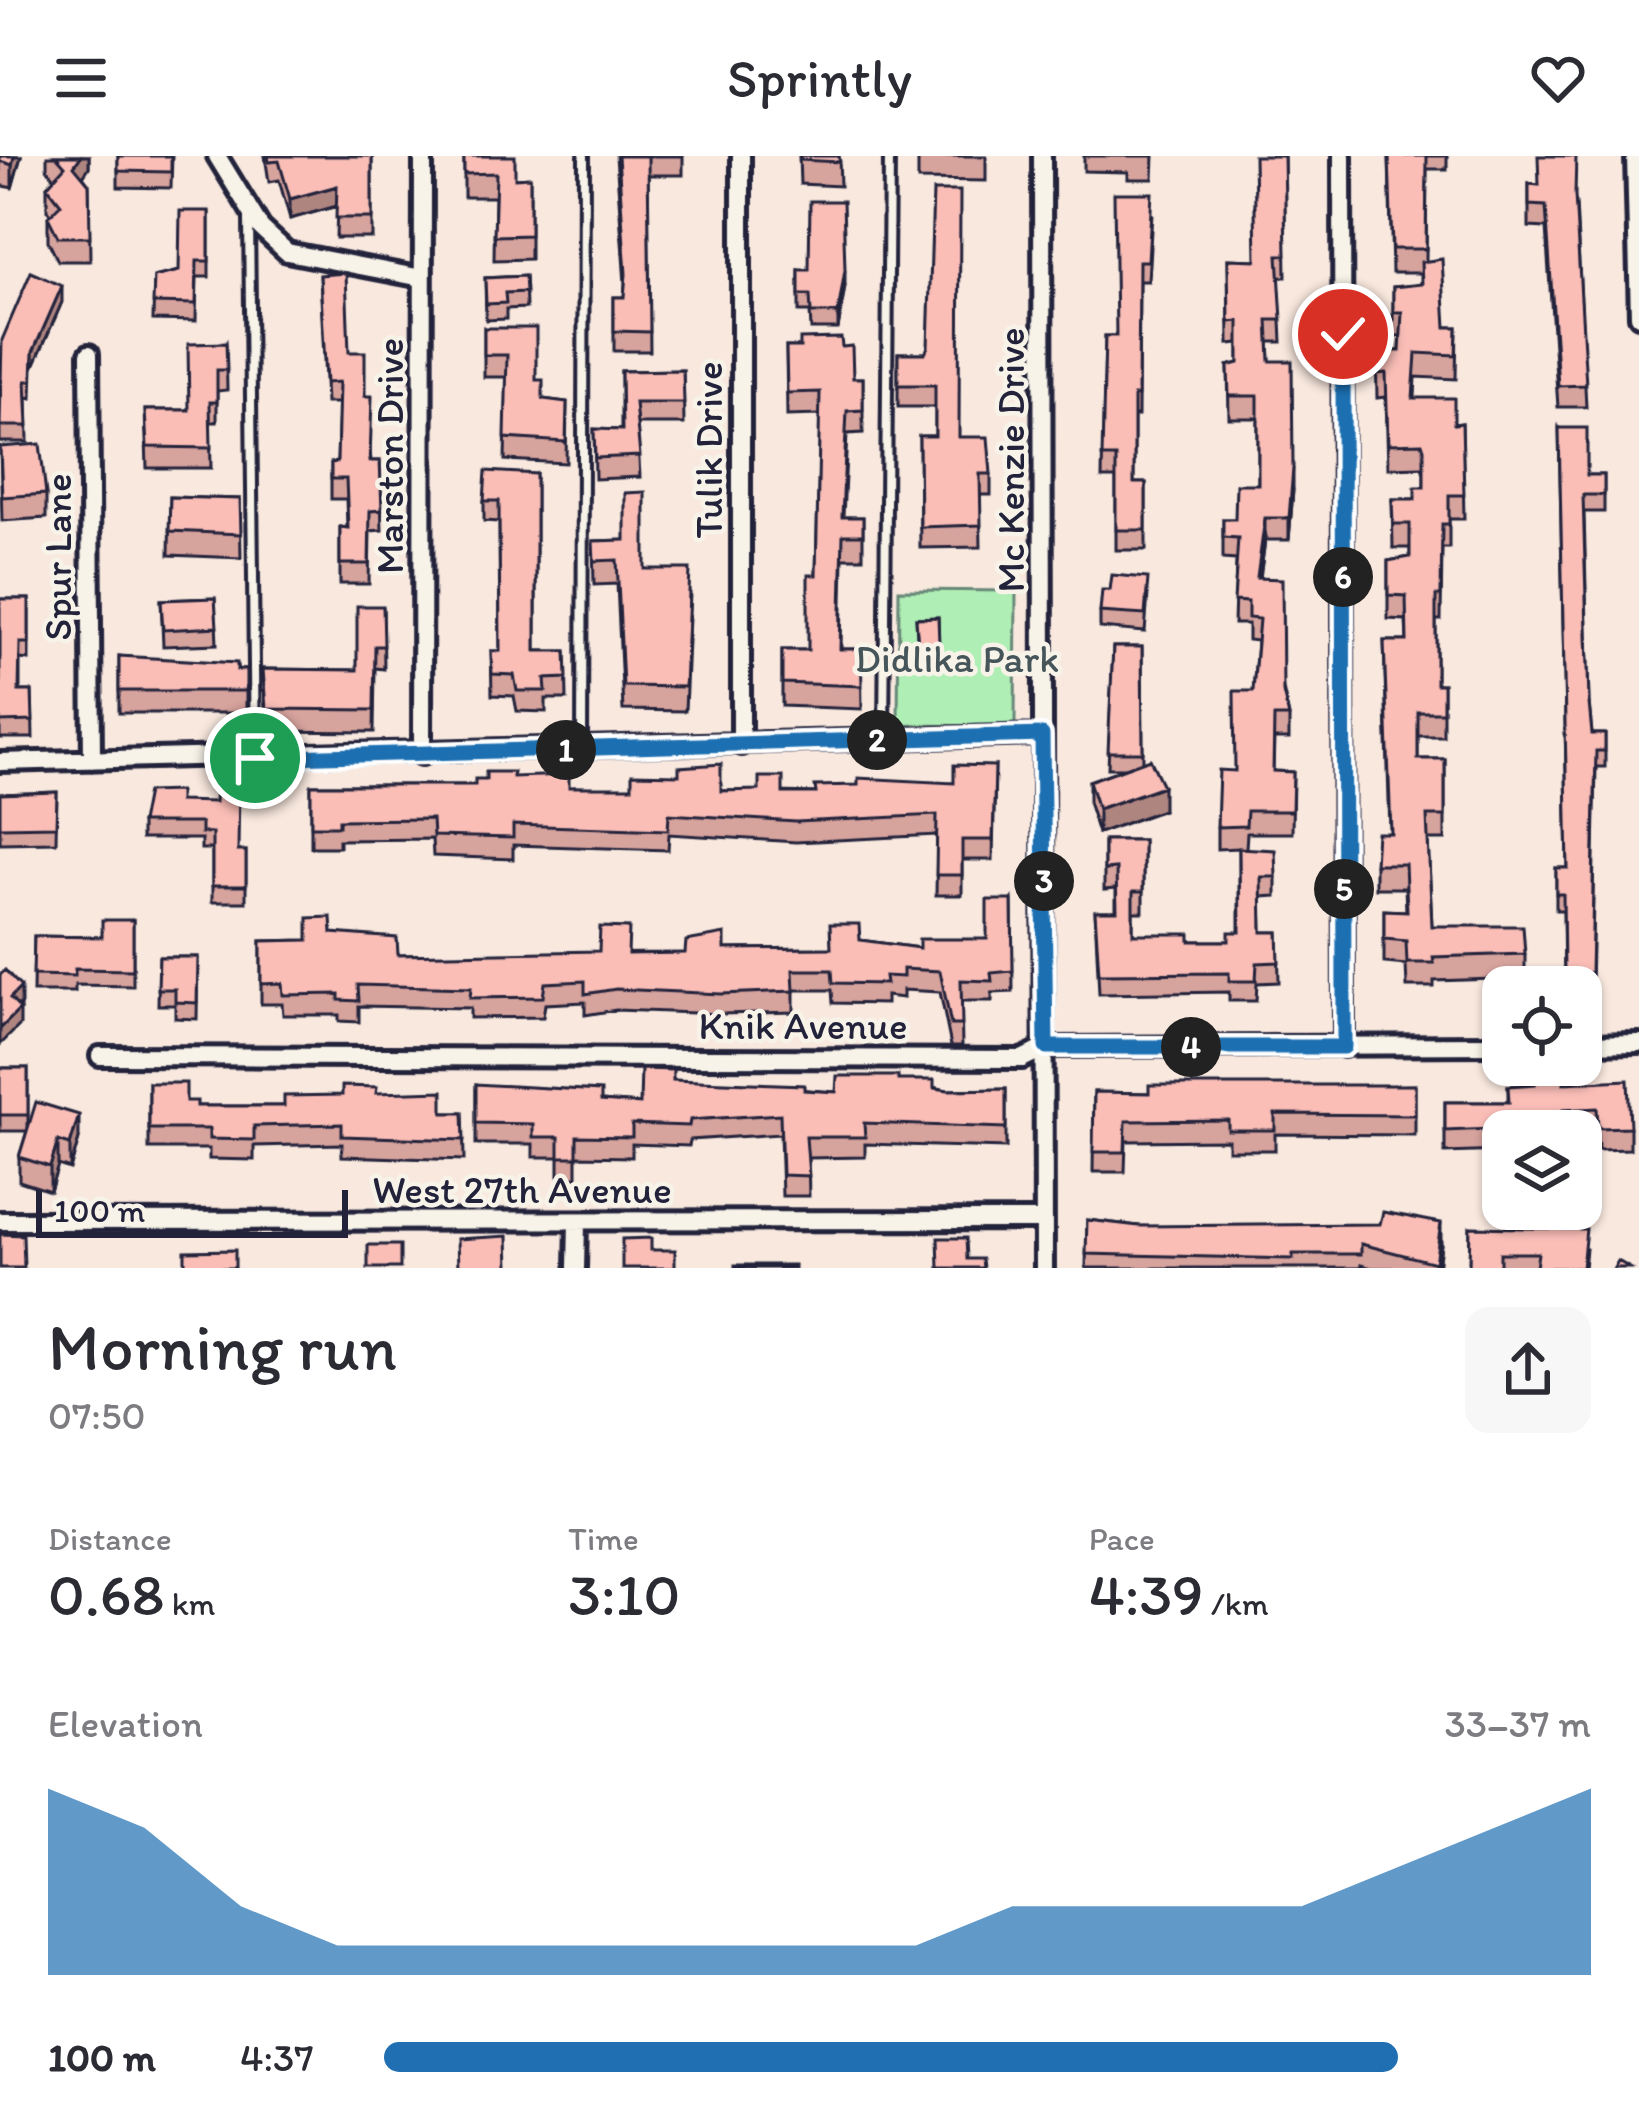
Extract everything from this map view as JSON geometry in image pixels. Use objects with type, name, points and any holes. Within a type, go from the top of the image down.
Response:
[{"type":"street","points":[[217,156],[249,208],[287,252],[422,278]]},
{"type":"street","name":"Marston Drive","points":[[422,755],[423,156]]},
{"type":"street","name":"Tulik Drive","points":[[741,156],[741,745]]},
{"type":"street","name":"Mc Kenzie Drive","points":[[1042,156],[1044,1268]]},
{"type":"street","points":[[1342,156],[1344,1047]]},
{"type":"street","points":[[1635,156],[1639,316]]},
{"type":"street","name":"Spur Lane","points":[[89,354],[92,760]]},
{"type":"street","points":[[0,762],[422,755],[1042,735]]},
{"type":"street","points":[[1602,1044],[1639,1043]]},
{"type":"street","name":"Knik Avenue","points":[[100,1056],[1022,1059],[1046,1047],[1482,1045]]},
{"type":"street","name":"West 27th Avenue","points":[[0,1221],[1044,1220]]},
{"type":"street","points":[[576,1268],[577,1222]]},
{"type":"lane","points":[[582,750],[584,156]]},
{"type":"lane","points":[[884,740],[889,156]]},
{"type":"lane","points":[[249,208],[255,758]]},
{"type":"green space","name":"Didlika Park","points":[[899,590],[1016,591],[1015,726],[898,725]]},
{"type":"building","points":[[0,156],[14,156],[12,165],[0,161]]},
{"type":"building","points":[[56,156],[81,156],[74,166],[89,184],[90,237],[58,237],[48,217],[61,204],[47,186],[65,166]]},
{"type":"building","points":[[118,156],[171,156],[171,172],[118,171]]},
{"type":"building","points":[[268,156],[372,156],[372,218],[336,218],[337,186],[290,199],[279,161],[269,162]]},
{"type":"building","points":[[464,156],[515,156],[515,178],[530,177],[530,235],[494,236],[496,173],[464,174]]},
{"type":"building","points":[[618,156],[648,156],[650,332],[614,331],[614,297],[624,297],[626,274]]},
{"type":"building","points":[[800,156],[839,156],[840,162],[800,160]]},
{"type":"building","points":[[1254,156],[1284,156],[1286,255],[1278,255],[1282,320],[1268,320],[1270,361],[1292,361],[1293,468],[1289,518],[1265,518],[1257,578],[1282,579],[1283,692],[1289,717],[1274,717],[1273,771],[1293,772],[1292,811],[1247,811],[1246,826],[1217,827],[1219,770],[1235,771],[1234,691],[1253,691],[1259,619],[1248,618],[1248,602],[1234,601],[1238,538],[1223,537],[1223,519],[1235,519],[1236,484],[1258,484],[1258,396],[1229,396],[1228,366],[1239,363],[1239,321],[1229,322],[1228,259],[1256,260]]},
{"type":"building","points":[[1389,156],[1427,156],[1426,249],[1392,249]]},
{"type":"building","points":[[1538,156],[1576,156],[1586,385],[1558,386],[1546,206],[1529,205],[1529,184],[1539,185]]},
{"type":"building","points":[[933,191],[960,191],[959,437],[988,437],[991,474],[980,474],[981,525],[920,527],[919,436],[935,436],[935,385],[898,385],[898,353],[925,353],[928,347]]},
{"type":"building","points":[[1114,193],[1152,193],[1148,261],[1139,261],[1138,396],[1134,396],[1134,483],[1146,483],[1146,530],[1116,530],[1116,457],[1102,457],[1105,336],[1116,336]]},
{"type":"building","points":[[810,201],[843,201],[845,270],[838,313],[811,313],[810,295],[799,295],[799,270],[809,270]]},
{"type":"building","points":[[180,211],[209,211],[209,261],[197,261],[196,304],[153,303],[154,277],[179,271]]},
{"type":"building","points":[[1442,259],[1446,327],[1457,327],[1456,355],[1416,353],[1413,398],[1454,398],[1454,424],[1462,423],[1464,495],[1449,495],[1449,524],[1442,524],[1441,596],[1436,596],[1436,684],[1443,684],[1443,712],[1418,712],[1418,759],[1445,759],[1445,816],[1427,816],[1432,926],[1523,926],[1525,954],[1433,957],[1434,963],[1407,963],[1406,941],[1384,939],[1384,910],[1407,911],[1405,864],[1375,864],[1377,833],[1391,833],[1384,641],[1407,641],[1406,596],[1388,595],[1388,561],[1410,557],[1410,524],[1393,524],[1392,499],[1415,499],[1415,487],[1424,487],[1424,449],[1422,443],[1388,444],[1386,373],[1377,374],[1376,351],[1400,351],[1402,312],[1393,312],[1393,287],[1422,284],[1421,262]]},
{"type":"building","points":[[31,272],[62,286],[33,352],[32,381],[26,381],[28,426],[0,426],[2,340]]},
{"type":"building","points":[[346,273],[349,352],[365,352],[365,396],[372,396],[370,461],[380,461],[382,510],[370,511],[369,564],[340,564],[340,527],[348,528],[346,479],[331,479],[331,463],[337,462],[339,382],[326,383],[320,275]]},
{"type":"building","points":[[525,276],[526,292],[505,293],[506,303],[486,304],[485,278]]},
{"type":"building","points":[[484,328],[536,328],[536,380],[543,380],[543,399],[567,402],[566,442],[505,438],[507,355],[484,355]]},
{"type":"building","points":[[841,338],[842,347],[852,346],[853,378],[863,378],[863,410],[847,411],[842,517],[863,517],[863,535],[843,535],[840,649],[861,649],[862,686],[782,683],[782,650],[808,650],[808,575],[816,575],[820,392],[787,393],[786,347],[800,347],[800,339]]},
{"type":"building","points":[[226,343],[227,370],[217,370],[217,402],[210,402],[211,448],[147,447],[145,410],[189,410],[188,344]]},
{"type":"building","points":[[683,370],[684,403],[635,403],[640,456],[595,458],[594,429],[622,430],[621,371]]},
{"type":"building","points":[[1559,428],[1587,428],[1587,475],[1604,475],[1604,495],[1583,495],[1589,703],[1592,734],[1605,734],[1605,751],[1596,751],[1591,966],[1564,966],[1563,894],[1556,894],[1556,868],[1568,868]]},
{"type":"building","points":[[40,444],[46,494],[2,497],[0,447]]},
{"type":"building","points":[[486,471],[536,474],[536,651],[566,651],[567,678],[545,679],[546,691],[517,691],[514,675],[492,674],[491,651],[500,651],[499,501],[484,501]]},
{"type":"building","points":[[645,492],[645,569],[690,569],[685,687],[623,686],[617,560],[594,561],[593,541],[625,540],[625,493]]},
{"type":"building","points":[[170,497],[240,499],[241,534],[169,531]]},
{"type":"building","points":[[1112,575],[1148,578],[1145,615],[1100,612],[1102,590],[1110,590]]},
{"type":"building","points":[[215,598],[217,627],[163,630],[161,600]]},
{"type":"building","points":[[0,599],[29,599],[29,643],[20,643],[19,691],[32,691],[33,721],[0,722]]},
{"type":"building","points":[[357,606],[383,606],[384,646],[375,646],[374,710],[266,709],[263,669],[357,670]]},
{"type":"building","points":[[938,617],[939,644],[918,645],[916,618]]},
{"type":"building","points":[[1113,647],[1142,647],[1143,752],[1108,752]]},
{"type":"building","points":[[119,656],[237,663],[237,670],[246,670],[246,691],[119,691]]},
{"type":"building","points":[[1150,759],[1163,786],[1098,809],[1089,781]]},
{"type":"building","points":[[721,764],[721,791],[759,790],[759,777],[783,777],[783,793],[858,785],[858,778],[954,783],[954,765],[995,766],[993,840],[962,840],[962,875],[936,875],[937,815],[796,822],[669,814],[668,830],[513,825],[513,838],[433,836],[432,819],[339,820],[339,826],[311,826],[311,785],[475,785],[475,779],[486,779],[486,772],[513,772],[513,777],[569,775],[569,787],[632,787],[632,774],[679,775],[679,767]]},
{"type":"building","points":[[216,784],[239,784],[238,851],[246,851],[246,886],[212,886],[212,833],[201,833],[201,823],[141,823],[147,792],[179,791],[179,801],[215,802]]},
{"type":"building","points":[[57,792],[56,826],[0,827],[0,794]]},
{"type":"building","points":[[1104,840],[1143,840],[1143,892],[1133,892],[1133,934],[1190,934],[1190,941],[1229,941],[1229,932],[1240,932],[1239,848],[1275,850],[1276,877],[1261,877],[1262,932],[1278,932],[1279,962],[1257,963],[1256,981],[1229,981],[1229,973],[1099,974],[1095,911],[1117,911],[1116,869],[1104,870]]},
{"type":"building","points":[[987,900],[1012,900],[1013,971],[991,973],[992,981],[961,980],[962,1025],[951,1025],[940,971],[903,969],[903,977],[885,976],[886,984],[833,983],[832,970],[793,970],[794,991],[721,994],[616,989],[585,994],[585,981],[545,983],[543,997],[470,998],[471,988],[358,985],[359,1001],[339,1000],[339,994],[283,995],[282,983],[261,984],[261,941],[308,940],[308,918],[331,917],[332,933],[397,938],[398,955],[599,951],[600,927],[629,928],[628,954],[685,953],[686,941],[725,934],[725,949],[831,948],[830,924],[859,924],[860,940],[919,948],[919,939],[987,939]]},
{"type":"building","points":[[102,920],[133,920],[133,970],[75,969],[75,976],[33,975],[34,936],[102,937]]},
{"type":"building","points":[[159,957],[198,957],[197,1003],[175,1002],[175,989],[158,989]]},
{"type":"building","points":[[5,970],[21,987],[10,998],[20,1009],[0,1029],[0,975]]},
{"type":"building","points":[[0,1068],[28,1068],[28,1115],[0,1115]]},
{"type":"building","points":[[641,1069],[673,1070],[673,1080],[804,1085],[804,1090],[836,1092],[837,1076],[934,1080],[934,1088],[948,1090],[1006,1089],[1006,1128],[864,1123],[865,1137],[806,1137],[809,1176],[782,1175],[780,1114],[690,1120],[689,1126],[632,1124],[632,1137],[577,1136],[577,1157],[559,1157],[559,1137],[533,1137],[533,1124],[476,1123],[476,1084],[601,1091],[601,1101],[640,1104]]},
{"type":"building","points":[[1628,1080],[1630,1127],[1602,1128],[1602,1110],[1597,1108],[1482,1110],[1482,1129],[1445,1131],[1445,1102],[1509,1102],[1508,1086],[1602,1086],[1602,1081]]},
{"type":"building","points":[[149,1083],[186,1083],[186,1101],[197,1101],[197,1106],[284,1106],[284,1096],[342,1095],[342,1086],[377,1087],[376,1093],[443,1091],[443,1113],[463,1113],[464,1140],[342,1136],[342,1124],[254,1126],[254,1140],[209,1139],[209,1129],[149,1129]]},
{"type":"building","points":[[1149,1085],[1415,1085],[1415,1115],[1275,1114],[1275,1130],[1228,1130],[1228,1120],[1126,1121],[1125,1152],[1093,1152],[1094,1092],[1149,1093]]},
{"type":"building","points":[[36,1102],[79,1115],[70,1145],[58,1141],[50,1167],[19,1157]]},
{"type":"building","points":[[1383,1212],[1441,1223],[1435,1263],[1361,1244],[1361,1254],[1293,1254],[1293,1259],[1086,1254],[1087,1220],[1139,1226],[1380,1224]]},
{"type":"building","points":[[1470,1227],[1586,1230],[1582,1268],[1536,1268],[1538,1253],[1500,1253],[1500,1268],[1469,1268]]},
{"type":"building","points":[[0,1234],[23,1235],[24,1268],[0,1268]]},
{"type":"building","points":[[508,1236],[509,1268],[458,1268],[457,1239]]},
{"type":"building","points":[[651,1238],[651,1250],[675,1250],[675,1268],[622,1268],[622,1239]]},
{"type":"building","points":[[938,1238],[966,1238],[967,1259],[982,1259],[983,1268],[939,1268]]},
{"type":"building","points":[[368,1245],[400,1245],[400,1268],[368,1268]]},
{"type":"building","points":[[235,1250],[235,1268],[185,1268],[185,1251]]},
{"type":"building","points":[[794,1265],[794,1268],[735,1268]]},
{"type":"route","points":[[255,758],[1042,735],[1046,1047],[1344,1047],[1343,334]]}]
